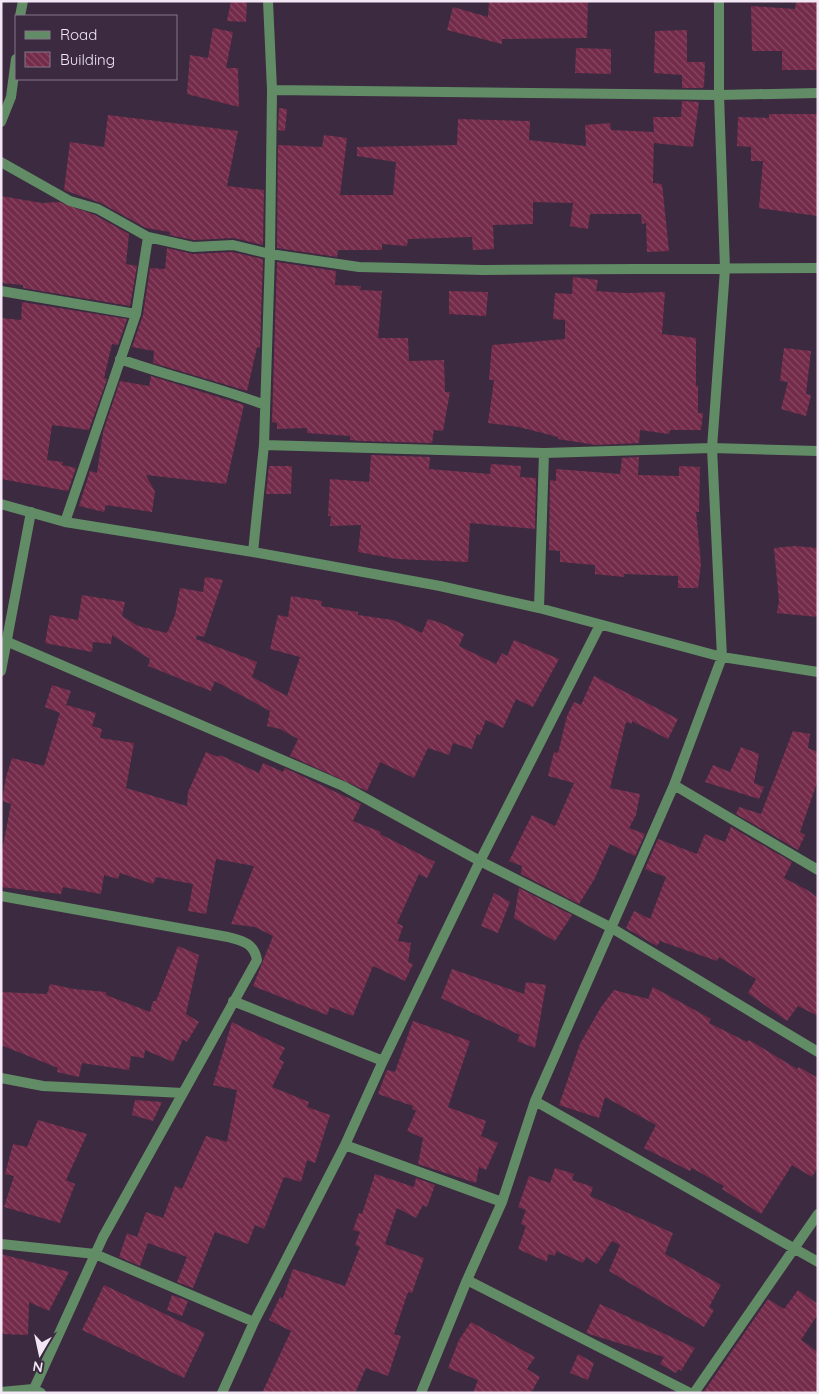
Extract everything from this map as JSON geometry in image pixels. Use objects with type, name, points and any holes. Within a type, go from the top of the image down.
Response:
[{"type":"street","points":[[20,15],[22,1]]},
{"type":"street","points":[[253,552],[264,445],[270,254],[272,90],[268,1]]},
{"type":"street","points":[[421,1393],[467,1280],[502,1202],[534,1101],[674,785],[722,658],[712,448],[726,269],[719,94],[719,1]]},
{"type":"street","points":[[1,122],[11,96],[15,67]]},
{"type":"street","points":[[272,90],[719,94],[818,93]]},
{"type":"street","points":[[1,162],[70,200],[98,209],[148,237],[193,247],[233,245],[270,254],[360,267],[484,270],[818,268]]},
{"type":"street","points":[[64,522],[136,314],[148,237]]},
{"type":"street","points":[[1,291],[136,314]]},
{"type":"street","points":[[120,359],[166,376],[223,389],[265,405]]},
{"type":"street","points":[[264,445],[544,453],[712,448],[818,451]]},
{"type":"street","points":[[539,608],[544,453]]},
{"type":"street","points":[[1,504],[64,522],[253,552],[440,586],[539,608],[722,658],[818,672]]},
{"type":"street","points":[[1,671],[8,642],[31,512]]},
{"type":"street","points":[[222,1393],[254,1322],[345,1145],[383,1061],[480,861],[600,625]]},
{"type":"street","points":[[8,642],[343,786],[480,861],[610,927],[818,1052]]},
{"type":"street","points":[[674,785],[818,870]]},
{"type":"street","points":[[1,896],[248,942],[255,952],[256,960],[95,1254],[35,1391],[1,1392]]},
{"type":"street","points":[[233,1001],[383,1061]]},
{"type":"street","points":[[1,1078],[43,1086],[183,1094]]},
{"type":"street","points":[[534,1101],[818,1262]]},
{"type":"street","points":[[345,1145],[502,1202]]},
{"type":"street","points":[[694,1393],[818,1214]]},
{"type":"street","points":[[1,1244],[95,1254],[254,1322]]},
{"type":"street","points":[[467,1280],[690,1393]]},
{"type":"building","points":[[231,1],[247,1],[246,22],[227,21]]},
{"type":"building","points":[[489,1],[588,1],[587,38],[502,39],[502,44],[447,30],[453,7],[488,17]]},
{"type":"building","points":[[796,1],[818,1],[818,70],[782,70],[782,51],[752,51],[751,6],[795,9]]},
{"type":"building","points":[[213,28],[233,32],[226,68],[238,68],[239,107],[187,94],[190,55],[208,58]]},
{"type":"building","points":[[687,30],[687,62],[705,62],[704,87],[701,88],[682,88],[682,75],[654,73],[655,31]]},
{"type":"building","points":[[576,48],[611,49],[611,74],[575,73]]},
{"type":"building","points":[[682,101],[699,102],[693,147],[654,143],[654,134],[653,183],[662,184],[669,251],[647,252],[646,223],[642,224],[641,214],[590,214],[588,229],[570,226],[573,203],[533,202],[533,224],[493,225],[494,249],[473,250],[472,237],[408,239],[407,246],[382,244],[382,250],[338,250],[337,257],[277,248],[278,145],[322,147],[324,135],[347,138],[340,195],[393,195],[396,162],[357,156],[357,147],[457,145],[458,119],[530,121],[529,140],[586,146],[585,125],[610,123],[611,130],[654,132],[653,117],[681,117]]},
{"type":"building","points":[[279,108],[287,109],[285,131],[278,130]]},
{"type":"building","points":[[769,114],[818,114],[818,216],[759,208],[763,161],[751,161],[751,147],[737,146],[738,117],[769,118]]},
{"type":"building","points":[[108,115],[238,131],[227,186],[264,190],[263,245],[234,238],[194,240],[169,235],[170,232],[146,228],[101,203],[64,190],[70,142],[104,147]]},
{"type":"building","points":[[1,196],[42,203],[59,202],[95,215],[129,234],[126,264],[137,266],[130,306],[23,288],[23,285],[1,283]]},
{"type":"building","points":[[167,248],[193,254],[232,252],[263,259],[260,348],[257,347],[247,391],[153,363],[154,351],[132,347],[143,315],[150,268],[165,269]]},
{"type":"building","points":[[277,262],[336,271],[335,285],[361,286],[360,290],[382,291],[378,338],[408,338],[409,361],[444,360],[445,392],[450,392],[443,431],[434,430],[432,443],[350,440],[350,436],[307,433],[307,428],[277,429],[277,423],[272,422]]},
{"type":"building","points":[[573,277],[598,280],[596,291],[626,293],[665,292],[662,334],[696,338],[698,413],[703,413],[701,430],[670,430],[669,434],[640,430],[639,443],[596,445],[558,439],[558,437],[519,427],[488,423],[494,380],[489,380],[492,345],[565,339],[565,320],[553,319],[555,293],[572,294]]},
{"type":"building","points":[[449,291],[488,292],[486,316],[449,314]]},
{"type":"building","points":[[22,302],[127,319],[118,345],[112,344],[104,378],[107,379],[89,430],[52,425],[47,460],[63,462],[62,465],[76,468],[68,491],[1,479],[1,318],[21,320]]},
{"type":"building","points":[[784,348],[811,351],[806,394],[811,395],[806,416],[781,409],[788,382],[780,381]]},
{"type":"building","points":[[151,376],[244,405],[226,484],[146,475],[155,492],[152,512],[106,505],[104,512],[79,506],[90,471],[97,473],[103,432],[120,381],[149,386]]},
{"type":"building","points":[[371,455],[430,457],[429,469],[490,474],[491,464],[521,466],[520,477],[536,478],[535,529],[470,523],[468,562],[397,559],[358,552],[361,525],[330,526],[331,516],[328,516],[330,479],[369,482]]},
{"type":"building","points":[[639,457],[638,475],[679,476],[679,466],[700,467],[699,512],[696,512],[701,564],[698,588],[678,588],[678,576],[624,574],[624,577],[595,574],[595,565],[560,562],[560,551],[549,550],[550,480],[556,481],[556,469],[620,474],[622,458]]},
{"type":"building","points":[[269,466],[292,466],[291,494],[266,494]]},
{"type":"building","points":[[794,546],[818,548],[818,617],[777,613],[779,601],[774,548]]},
{"type":"building","points":[[205,577],[223,580],[204,637],[197,635],[196,639],[257,662],[252,677],[287,696],[300,657],[270,649],[278,615],[288,617],[291,596],[322,601],[321,606],[358,612],[358,615],[393,620],[422,633],[428,619],[441,623],[464,634],[459,646],[496,664],[502,653],[507,656],[514,640],[559,659],[533,707],[516,699],[503,728],[486,720],[480,735],[477,734],[472,749],[453,743],[449,755],[428,748],[414,778],[380,762],[367,791],[290,756],[298,739],[280,729],[267,726],[270,711],[215,681],[211,691],[148,666],[150,659],[112,635],[111,644],[93,642],[92,652],[45,643],[50,615],[78,620],[82,595],[125,602],[122,616],[138,626],[167,633],[175,615],[180,588],[203,592]]},
{"type":"building","points":[[594,676],[678,719],[668,739],[632,721],[632,724],[626,722],[610,788],[640,794],[636,815],[629,828],[645,834],[635,856],[610,844],[594,880],[579,904],[521,874],[522,866],[509,861],[532,815],[555,826],[574,783],[548,776],[554,752],[558,753],[567,716],[574,702],[581,705]]},
{"type":"building","points":[[52,685],[71,691],[66,705],[96,713],[92,726],[102,729],[100,738],[134,743],[126,788],[187,806],[188,792],[206,752],[218,757],[220,755],[259,773],[263,763],[283,772],[285,768],[361,804],[353,821],[381,832],[380,834],[435,862],[427,878],[419,874],[397,923],[403,926],[398,941],[411,943],[408,962],[413,964],[405,981],[373,966],[353,1016],[330,1007],[327,1015],[253,986],[273,936],[255,927],[231,924],[254,866],[216,859],[206,914],[188,911],[193,884],[156,877],[153,884],[120,873],[118,879],[104,875],[101,894],[63,887],[61,894],[1,887],[1,856],[11,804],[2,801],[6,777],[12,758],[44,766],[60,713],[45,707]]},
{"type":"building","points":[[793,731],[810,734],[808,748],[818,752],[818,780],[800,832],[805,835],[798,850],[736,814],[739,807],[761,814]]},
{"type":"building","points":[[741,747],[759,754],[754,783],[764,787],[759,799],[705,782],[713,765],[730,772]]},
{"type":"building","points":[[731,827],[792,862],[784,878],[818,898],[818,1016],[798,1006],[787,1021],[748,993],[756,979],[719,957],[717,961],[660,941],[657,946],[626,928],[634,911],[650,919],[666,877],[645,869],[658,839],[697,854],[705,834],[725,842]]},
{"type":"building","points":[[519,888],[572,915],[555,941],[514,918]]},
{"type":"building","points":[[494,893],[510,902],[498,933],[481,926]]},
{"type":"building","points":[[178,946],[199,955],[186,1014],[199,1022],[187,1042],[183,1039],[173,1062],[145,1050],[144,1058],[131,1056],[129,1070],[82,1063],[79,1077],[57,1072],[58,1068],[1,1045],[1,992],[47,994],[50,984],[74,989],[106,992],[106,995],[150,1012],[153,1001],[156,1001]]},
{"type":"building","points":[[452,969],[524,994],[526,982],[546,985],[535,1048],[517,1041],[520,1035],[441,998]]},
{"type":"building","points":[[653,987],[711,1019],[709,1023],[747,1042],[749,1040],[797,1069],[799,1067],[818,1078],[818,1167],[812,1177],[792,1165],[761,1214],[722,1189],[724,1186],[692,1168],[690,1171],[644,1148],[656,1125],[605,1097],[599,1118],[559,1105],[580,1044],[601,1007],[614,990],[648,999]]},
{"type":"building","points":[[413,1021],[470,1041],[448,1107],[486,1121],[481,1136],[498,1143],[486,1170],[479,1167],[476,1183],[418,1164],[423,1138],[407,1131],[416,1111],[412,1109],[413,1106],[378,1094],[387,1070],[395,1072]]},
{"type":"building","points":[[232,1022],[285,1048],[279,1059],[284,1062],[272,1087],[309,1102],[307,1107],[330,1115],[315,1163],[307,1160],[301,1182],[284,1177],[264,1229],[255,1225],[248,1244],[215,1232],[193,1288],[177,1282],[187,1257],[148,1243],[140,1266],[119,1257],[127,1233],[137,1237],[146,1212],[163,1218],[175,1186],[182,1189],[206,1136],[227,1142],[237,1090],[213,1085]]},
{"type":"building","points":[[135,1100],[162,1102],[153,1121],[132,1115]]},
{"type":"building","points":[[38,1120],[87,1134],[66,1180],[75,1184],[60,1223],[4,1207],[14,1176],[5,1174],[13,1144],[27,1147]]},
{"type":"building","points":[[555,1168],[574,1174],[572,1180],[593,1187],[590,1196],[673,1233],[665,1254],[721,1285],[709,1307],[714,1310],[704,1327],[609,1271],[620,1245],[612,1241],[597,1264],[586,1257],[583,1263],[556,1251],[555,1256],[548,1254],[547,1262],[518,1249],[526,1226],[521,1224],[526,1210],[518,1207],[529,1176],[550,1183]]},
{"type":"building","points":[[375,1174],[414,1187],[416,1178],[435,1185],[427,1207],[423,1205],[416,1218],[397,1208],[385,1244],[424,1258],[412,1293],[408,1292],[394,1334],[401,1336],[388,1376],[366,1368],[355,1393],[262,1393],[291,1331],[269,1320],[280,1297],[283,1298],[293,1269],[345,1286],[360,1247],[355,1245],[360,1232],[353,1230],[359,1213],[362,1214]]},
{"type":"building","points":[[1,1254],[69,1272],[49,1311],[29,1302],[28,1335],[1,1334]]},
{"type":"building","points":[[104,1285],[205,1333],[184,1378],[82,1330]]},
{"type":"building","points":[[798,1290],[818,1304],[818,1314],[801,1340],[818,1352],[818,1393],[703,1393],[768,1299],[784,1309]]},
{"type":"building","points":[[172,1295],[188,1301],[182,1316],[167,1310]]},
{"type":"building","points":[[600,1304],[695,1348],[681,1371],[679,1369],[676,1373],[660,1364],[664,1357],[586,1333]]},
{"type":"building","points":[[471,1322],[535,1357],[527,1369],[540,1377],[531,1393],[473,1393],[478,1380],[448,1368],[459,1340]]},
{"type":"building","points":[[578,1354],[594,1363],[588,1380],[570,1373]]}]
